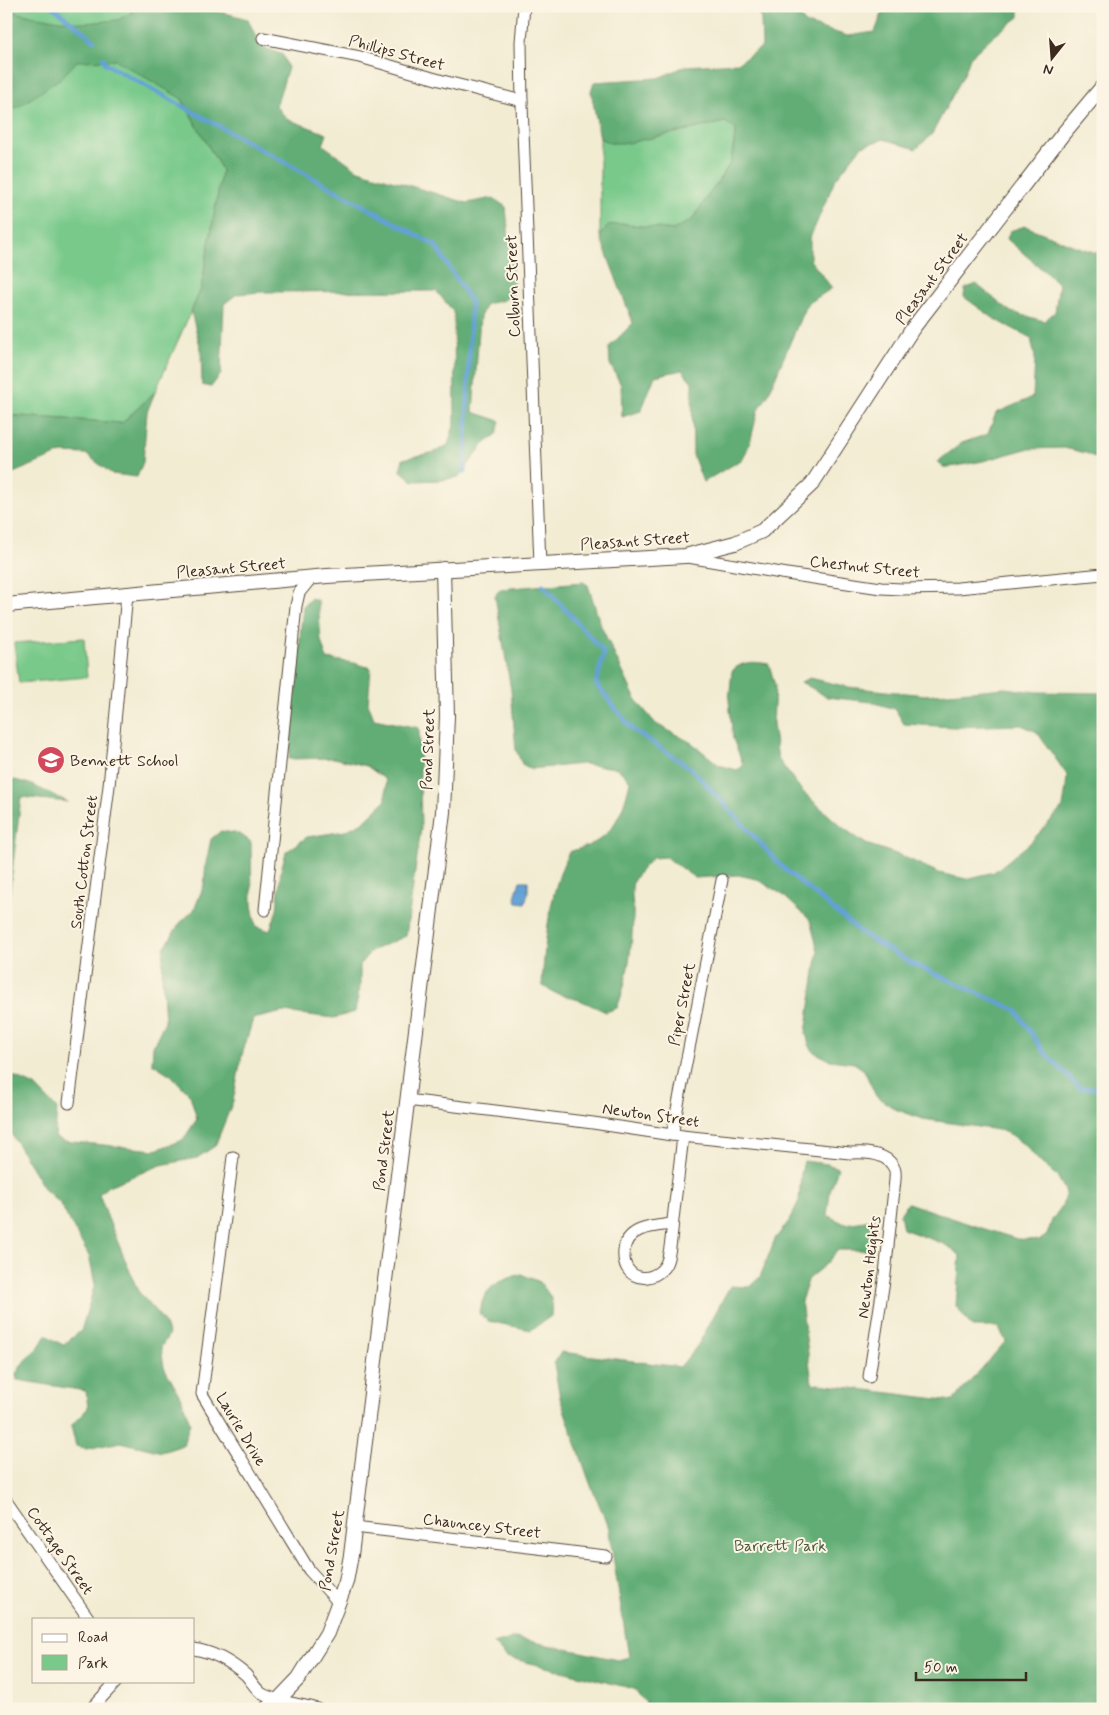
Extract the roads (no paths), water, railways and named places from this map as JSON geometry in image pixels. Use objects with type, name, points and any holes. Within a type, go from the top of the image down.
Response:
[{"type":"street","name":"Colburn Street","points":[[524,6],[521,42],[522,101],[540,564]]},
{"type":"street","name":"Phillips Street","points":[[263,38],[360,57],[522,101]]},
{"type":"street","name":"Pleasant Street","points":[[6,605],[312,577],[685,556],[735,543],[762,531],[812,484],[913,328],[1062,135],[1103,86]]},
{"type":"street","name":"Chestnut Street","points":[[685,556],[787,574],[895,588],[958,588],[1103,574]]},
{"type":"street","name":"Pond Street","points":[[266,1709],[278,1700],[299,1678],[327,1633],[339,1604],[346,1579],[443,812],[447,716],[443,569]]},
{"type":"street","points":[[266,910],[296,606],[299,592],[312,577]]},
{"type":"street","name":"South Cotton Street","points":[[69,1103],[109,786],[127,594]]},
{"type":"street","name":"Piper Street","points":[[672,1224],[677,1135],[722,880]]},
{"type":"street","name":"Newton Street","points":[[407,1100],[677,1135],[850,1153],[867,1152],[880,1156],[890,1162]]},
{"type":"street","name":"Laurie Drive","points":[[232,1157],[202,1394],[309,1570],[339,1604]]},
{"type":"street","name":"Newton Heights","points":[[869,1377],[895,1180],[895,1169],[890,1162]]},
{"type":"street","points":[[672,1224],[668,1259],[662,1270],[654,1275],[642,1277],[632,1274],[626,1268],[623,1259],[624,1247],[628,1238],[636,1231],[672,1224]]},
{"type":"street","name":"Cottage Street","points":[[6,1500],[88,1618]]},
{"type":"street","name":"Chauncey Street","points":[[354,1527],[606,1556]]},
{"type":"street","points":[[195,1649],[213,1654],[225,1660],[245,1675],[262,1694],[278,1700],[318,1709]]},
{"type":"street","points":[[91,1709],[116,1682]]},
{"type":"water","points":[[520,881],[528,881],[528,894],[525,903],[517,902],[515,897]]},
{"type":"waterway","points":[[52,6],[94,40]]},
{"type":"waterway","points":[[103,58],[106,64],[435,245],[471,302],[465,472]]},
{"type":"waterway","points":[[543,585],[604,652],[596,684],[632,729],[692,769],[782,867],[864,935],[911,963],[1016,1010],[1043,1051],[1080,1088],[1103,1088]]},
{"type":"place","name":"Bennett School","points":[[51,760]]},
{"type":"park label","name":"Barrett Park","points":[[780,1545]]}]
